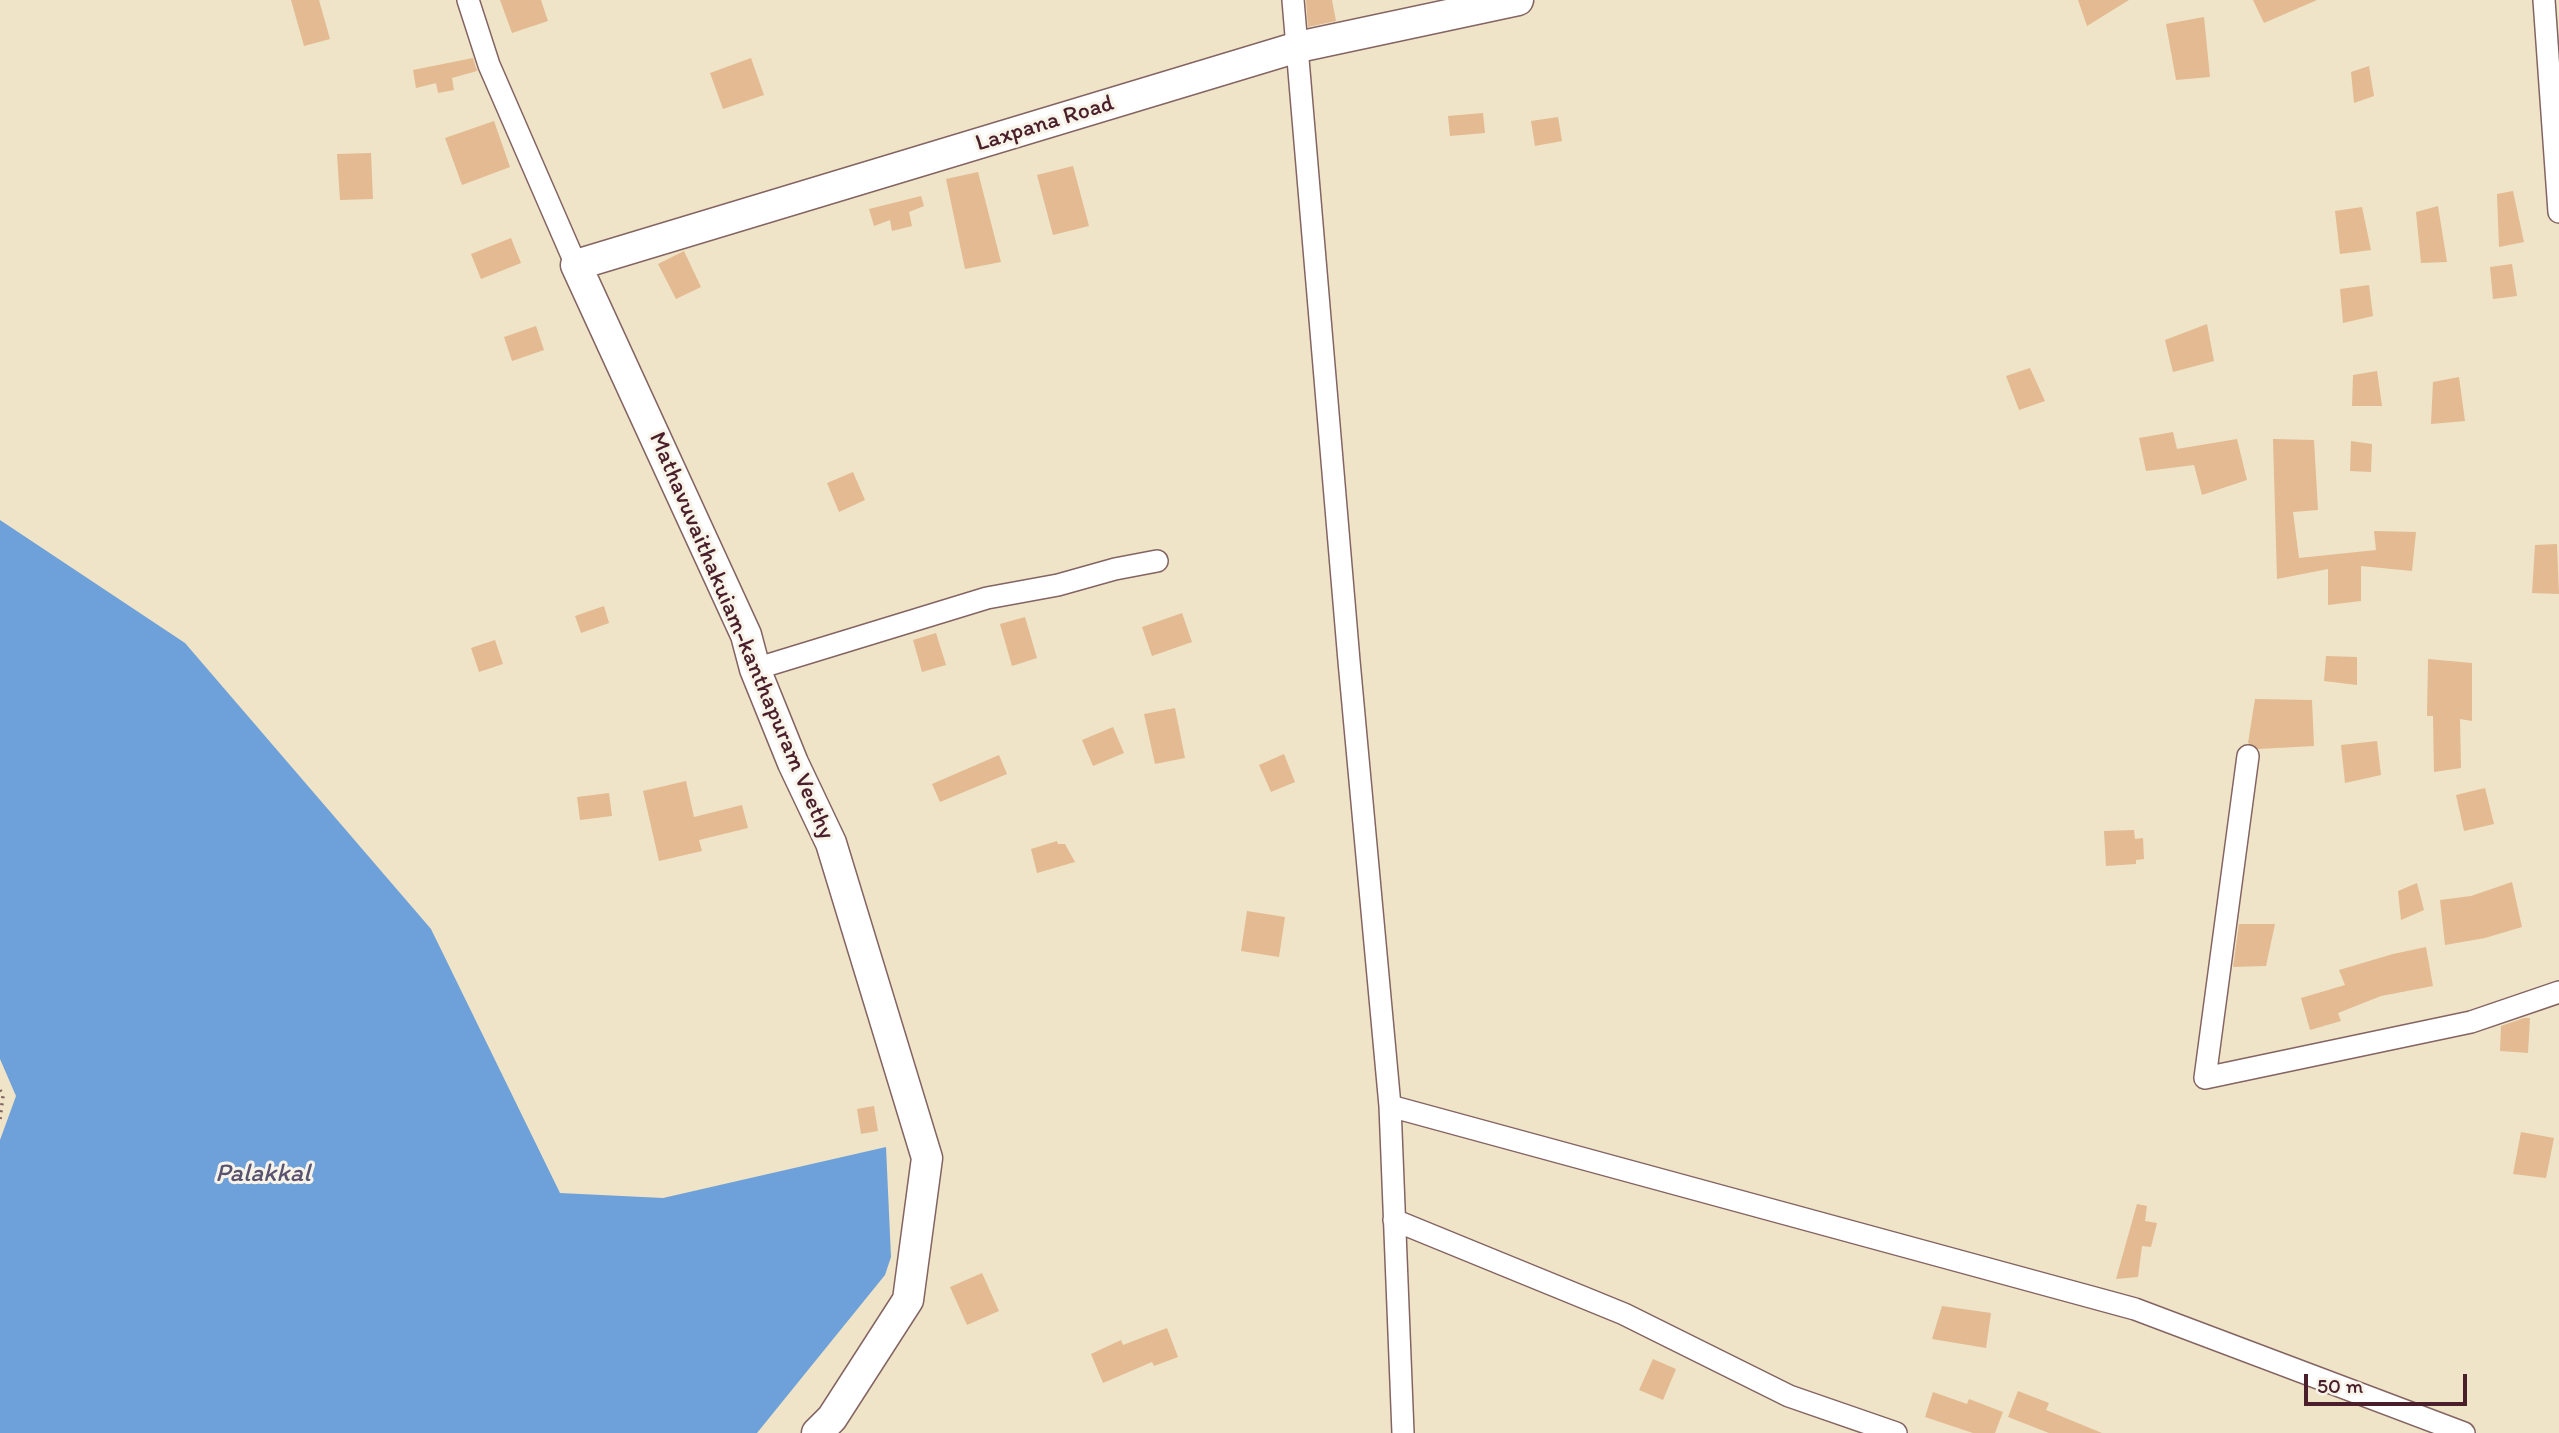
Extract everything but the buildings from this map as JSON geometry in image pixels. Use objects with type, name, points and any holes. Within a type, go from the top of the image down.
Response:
[{"type":"street","name":"Mathavuvaithakuiam-kanthapuram Veethy","points":[[468,0],[489,65],[576,265],[746,635],[755,669],[793,763],[831,843],[870,963],[927,1158],[908,1300],[832,1418],[817,1433]]},
{"type":"street","points":[[1293,0],[1390,1106],[1403,1433]]},
{"type":"street","name":"Laxpana Road","points":[[576,265],[1298,47],[1518,0]]},
{"type":"street","points":[[2544,0],[2559,212]]},
{"type":"street","points":[[755,669],[987,598],[1058,585],[1157,561]]},
{"type":"street","points":[[2248,756],[2205,1078],[2470,1022],[2559,992]]},
{"type":"street","points":[[1390,1106],[2135,1309],[2464,1433]]},
{"type":"street","points":[[1394,1220],[1625,1314],[1789,1396],[1896,1433]]},
{"type":"path","points":[[0,1090],[0,1119]]},
{"type":"water","name":"Palakkal","points":[[0,520],[185,643],[431,929],[560,1193],[663,1198],[886,1147],[891,1257],[885,1275],[757,1433],[0,1433],[0,1140],[16,1096],[0,1059]]}]
